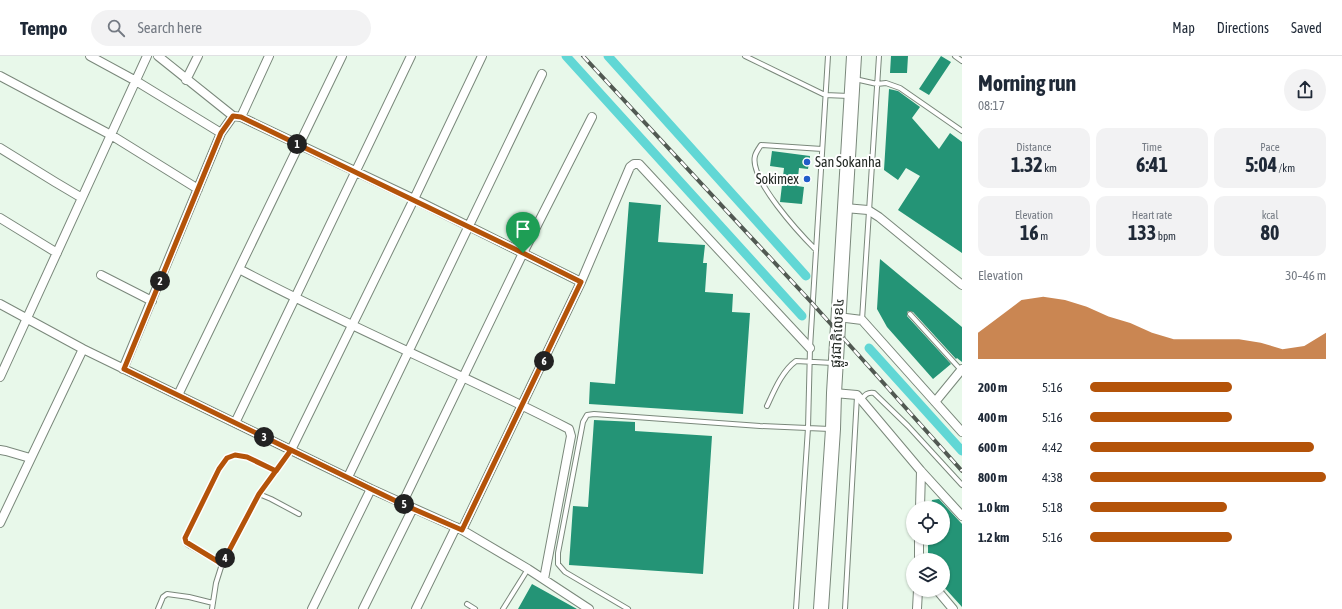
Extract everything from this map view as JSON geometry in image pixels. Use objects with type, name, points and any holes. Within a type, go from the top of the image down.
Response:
[{"type":"highway","name":"ផ្លូវជាតិលេខ៤","points":[[821,609],[833,429],[838,317],[854,56]]},
{"type":"street","points":[[90,56],[136,81],[221,133]]},
{"type":"street","points":[[0,378],[147,56]]},
{"type":"street","points":[[158,56],[186,80],[237,116],[414,199],[581,282]]},
{"type":"street","points":[[186,80],[198,56]]},
{"type":"street","points":[[124,369],[221,133],[237,116],[269,56]]},
{"type":"street","points":[[178,395],[342,56]]},
{"type":"street","points":[[235,423],[411,56]]},
{"type":"street","points":[[291,450],[482,56]]},
{"type":"street","points":[[348,477],[542,74]]},
{"type":"street","points":[[0,76],[111,136],[198,189]]},
{"type":"street","points":[[402,504],[523,253],[592,117]]},
{"type":"street","points":[[0,148],[82,198]]},
{"type":"street","points":[[416,609],[522,406],[581,282],[630,167],[634,164],[639,164],[810,348]]},
{"type":"street","points":[[845,208],[868,210],[879,217],[962,285]]},
{"type":"street","points":[[0,218],[57,253]]},
{"type":"street","points":[[239,269],[294,298],[463,377],[568,429],[571,436],[544,579]]},
{"type":"street","points":[[101,275],[152,301]]},
{"type":"street","points":[[0,304],[26,320],[83,349],[402,504],[459,529],[528,569],[589,609]]},
{"type":"street","points":[[838,317],[862,320],[962,432]]},
{"type":"street","points":[[0,523],[83,349]]},
{"type":"street","points":[[935,402],[961,369]]},
{"type":"street","points":[[834,393],[859,398],[921,471],[962,516]]},
{"type":"street","points":[[0,450],[6,450],[30,458]]},
{"type":"street","points":[[920,501],[921,471]]},
{"type":"street","points":[[312,609],[371,489]]},
{"type":"street","points":[[363,609],[413,508]]},
{"type":"street","points":[[917,609],[918,597]]},
{"type":"street","points":[[943,597],[954,609]]},
{"type":"lane","points":[[745,56],[826,95],[852,96]]},
{"type":"lane","points":[[796,609],[808,428],[810,348],[828,56]]},
{"type":"lane","points":[[862,320],[879,56]]},
{"type":"lane","points":[[955,56],[962,61]]},
{"type":"lane","points":[[852,79],[877,84],[886,83],[900,88],[962,131]]},
{"type":"lane","points":[[816,250],[796,230],[780,210],[758,175],[755,166],[755,156],[761,145],[822,149]]},
{"type":"lane","points":[[910,314],[961,369]]},
{"type":"lane","points":[[767,406],[777,386],[791,364],[796,361],[836,363]]},
{"type":"lane","points":[[845,609],[859,398],[870,392],[874,393],[908,426],[962,485]]},
{"type":"lane","points":[[628,609],[565,572],[558,564],[558,553],[583,422],[587,415],[594,414],[833,429]]},
{"type":"lane","points":[[212,609],[216,583],[222,564],[259,494],[291,450]]},
{"type":"lane","points":[[222,564],[190,546],[186,542],[185,538],[219,469],[227,458],[235,455],[247,457],[276,471]]},
{"type":"lane","points":[[259,494],[299,514]]},
{"type":"lane","points":[[503,609],[528,569]]},
{"type":"lane","points":[[158,609],[163,597],[167,594],[189,597],[213,603]]},
{"type":"lane","points":[[467,604],[475,609]]},
{"type":"building","points":[[891,56],[908,56],[907,73],[890,73]]},
{"type":"building","points":[[941,56],[951,62],[929,95],[919,89]]},
{"type":"building","points":[[889,89],[898,91],[920,107],[912,118],[939,149],[950,133],[962,142],[962,253],[898,210],[920,176],[906,168],[898,180],[884,170]]},
{"type":"building","points":[[772,151],[810,156],[808,169],[799,168],[797,186],[804,187],[802,204],[780,202],[784,168],[770,166]]},
{"type":"building","points":[[629,202],[661,205],[658,242],[705,245],[703,263],[707,263],[705,292],[733,294],[732,312],[750,313],[743,414],[589,404],[590,382],[615,384]]},
{"type":"building","points":[[880,259],[962,327],[962,362],[957,358],[956,359],[913,312],[908,311],[907,316],[951,364],[933,379],[887,327],[877,309]]},
{"type":"building","points":[[594,420],[635,422],[635,431],[712,436],[703,574],[569,565],[573,506],[588,507]]},
{"type":"building","points":[[939,499],[941,501],[932,501]]},
{"type":"building","points":[[950,511],[962,524],[962,607],[950,594],[950,553],[928,553],[928,545],[950,545]]},
{"type":"building","points":[[532,584],[577,609],[518,609]]},
{"type":"waterway","points":[[566,56],[802,316]]},
{"type":"waterway","points":[[608,56],[806,276]]},
{"type":"waterway","points":[[869,348],[962,451]]},
{"type":"railway","points":[[583,56],[812,303],[962,471]]},
{"type":"place","name":"San Sokanha","points":[[807,162]]},
{"type":"place","name":"Sokimex","points":[[807,179]]},
{"type":"route","points":[[523,253],[414,199],[241,117],[233,116],[221,133],[124,369],[291,450],[276,471],[247,457],[235,455],[227,458],[219,469],[185,538],[186,542],[190,546],[222,564],[259,494],[291,450],[402,504],[462,530],[581,282],[523,253]]}]
